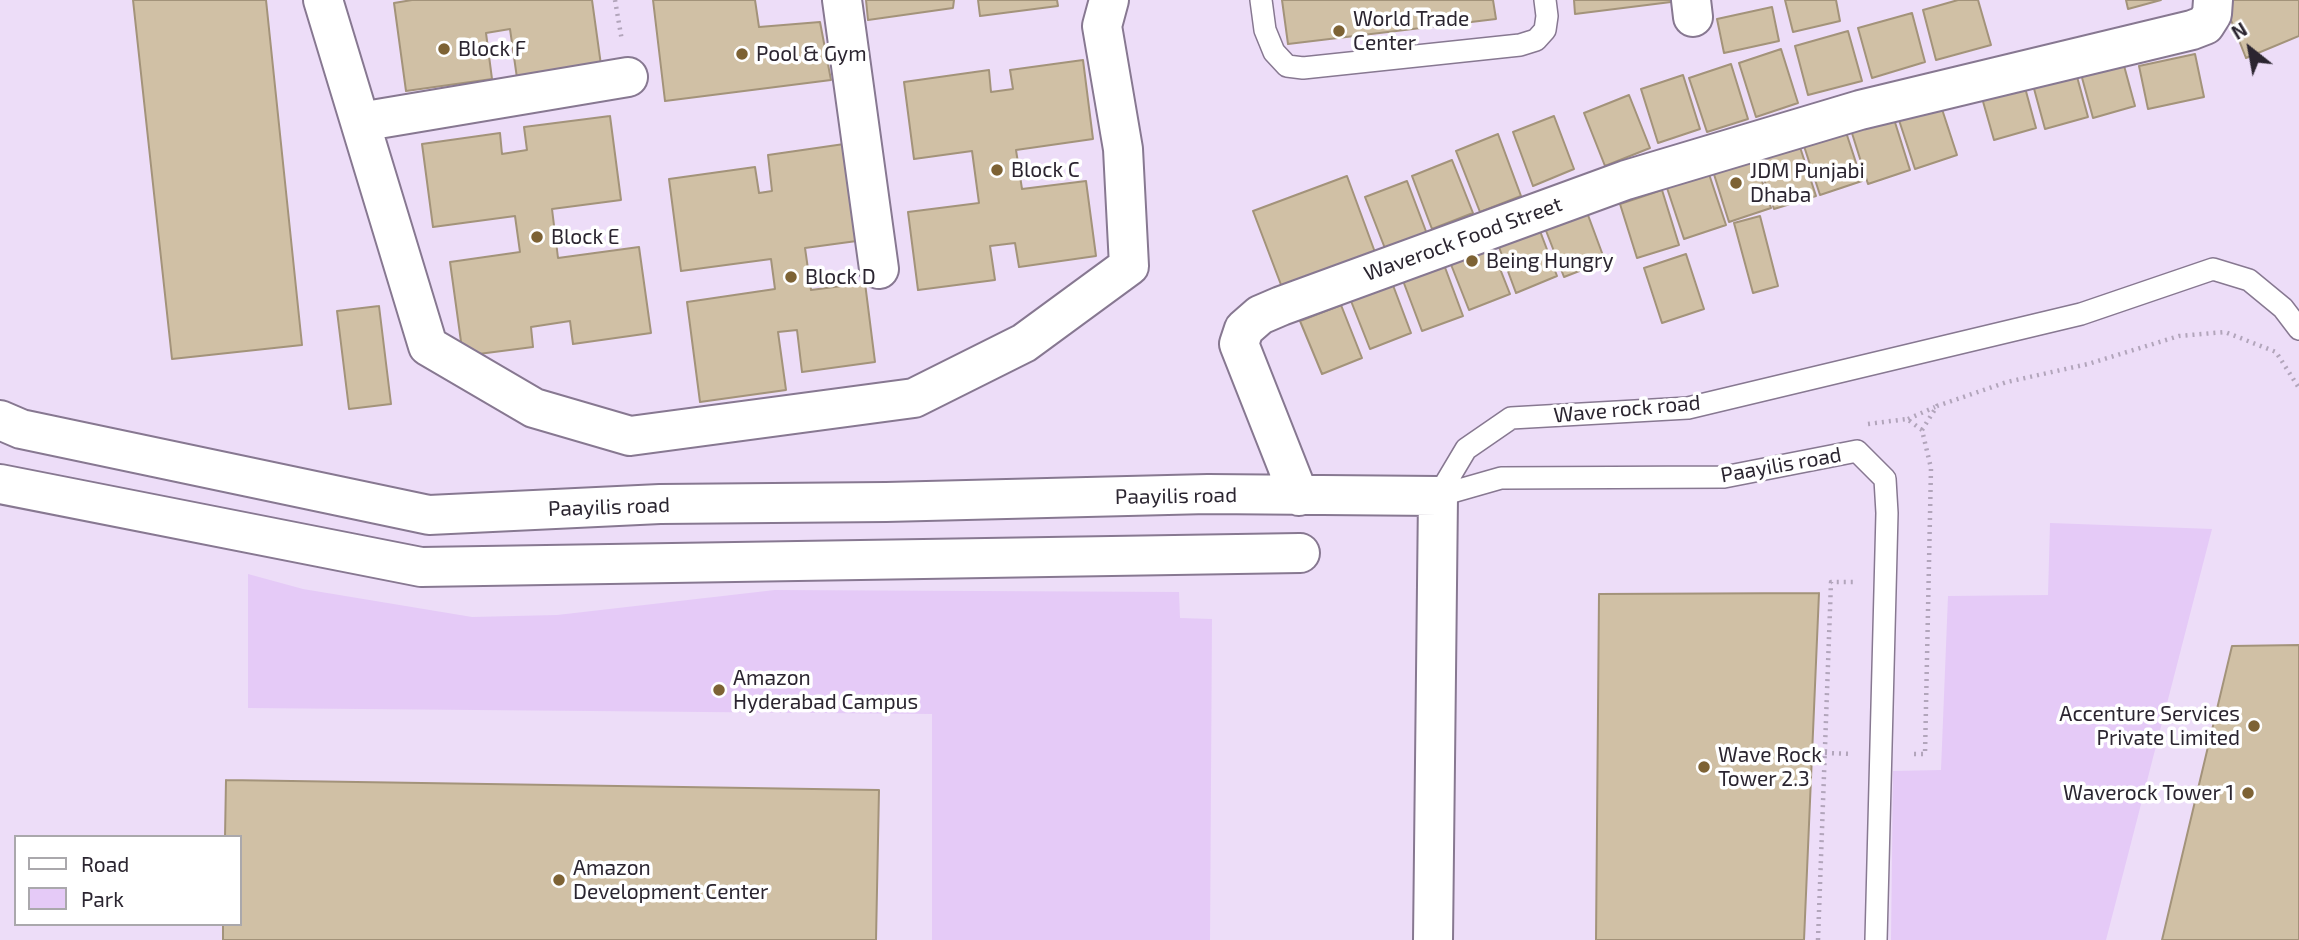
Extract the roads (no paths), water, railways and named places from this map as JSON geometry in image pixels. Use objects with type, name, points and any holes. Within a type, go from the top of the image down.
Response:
[{"type":"street","points":[[323,0],[428,346],[534,408],[630,436],[914,398],[1024,343],[1129,266],[1123,149],[1102,26],[1109,0]]},
{"type":"street","points":[[842,0],[879,269]]},
{"type":"street","name":"Waverock Food Street","points":[[1299,496],[1239,344],[1244,329],[1260,315],[1626,180],[1860,110],[2192,30],[2205,25],[2212,14],[2213,0]]},
{"type":"street","points":[[360,122],[628,77]]},
{"type":"street","name":"Paayilis road","points":[[0,420],[21,429],[429,515],[660,504],[886,502],[1208,494],[1438,496]]},
{"type":"street","points":[[0,484],[421,567],[1300,554]]},
{"type":"street","points":[[1433,940],[1438,496]]},
{"type":"street","points":[[421,567],[429,515]]},
{"type":"lane","points":[[1261,0],[1265,30],[1274,52],[1287,66],[1303,68],[1521,45],[1536,40],[1545,30],[1545,0]]},
{"type":"lane","name":"Wave rock road","points":[[1438,496],[1466,449],[1511,418],[1688,408],[2081,314],[2213,269],[2249,280],[2283,308],[2299,329]]},
{"type":"lane","name":"Paayilis road","points":[[1438,496],[1501,478],[1724,477],[1857,451],[1885,479],[1887,513],[1876,940]]},
{"type":"place","name":"World Trade Center","points":[[1339,31]]},
{"type":"place","name":"Block F","points":[[444,49]]},
{"type":"place","name":"Pool & Gym","points":[[742,54]]},
{"type":"place","name":"Block C","points":[[997,170]]},
{"type":"place","name":"JDM Punjabi Dhaba","points":[[1736,183]]},
{"type":"place","name":"Block E","points":[[537,237]]},
{"type":"place","name":"Being Hungry","points":[[1472,261]]},
{"type":"place","name":"Block D","points":[[791,277]]},
{"type":"place","name":"Amazon Hyderabad Campus","points":[[719,690]]},
{"type":"place","name":"Accenture Services Private Limited","points":[[2254,726]]},
{"type":"place","name":"Wave Rock Tower 2.3","points":[[1704,767]]},
{"type":"place","name":"Waverock Tower 1","points":[[2248,793]]},
{"type":"place","name":"Amazon Development Center","points":[[559,880]]}]
